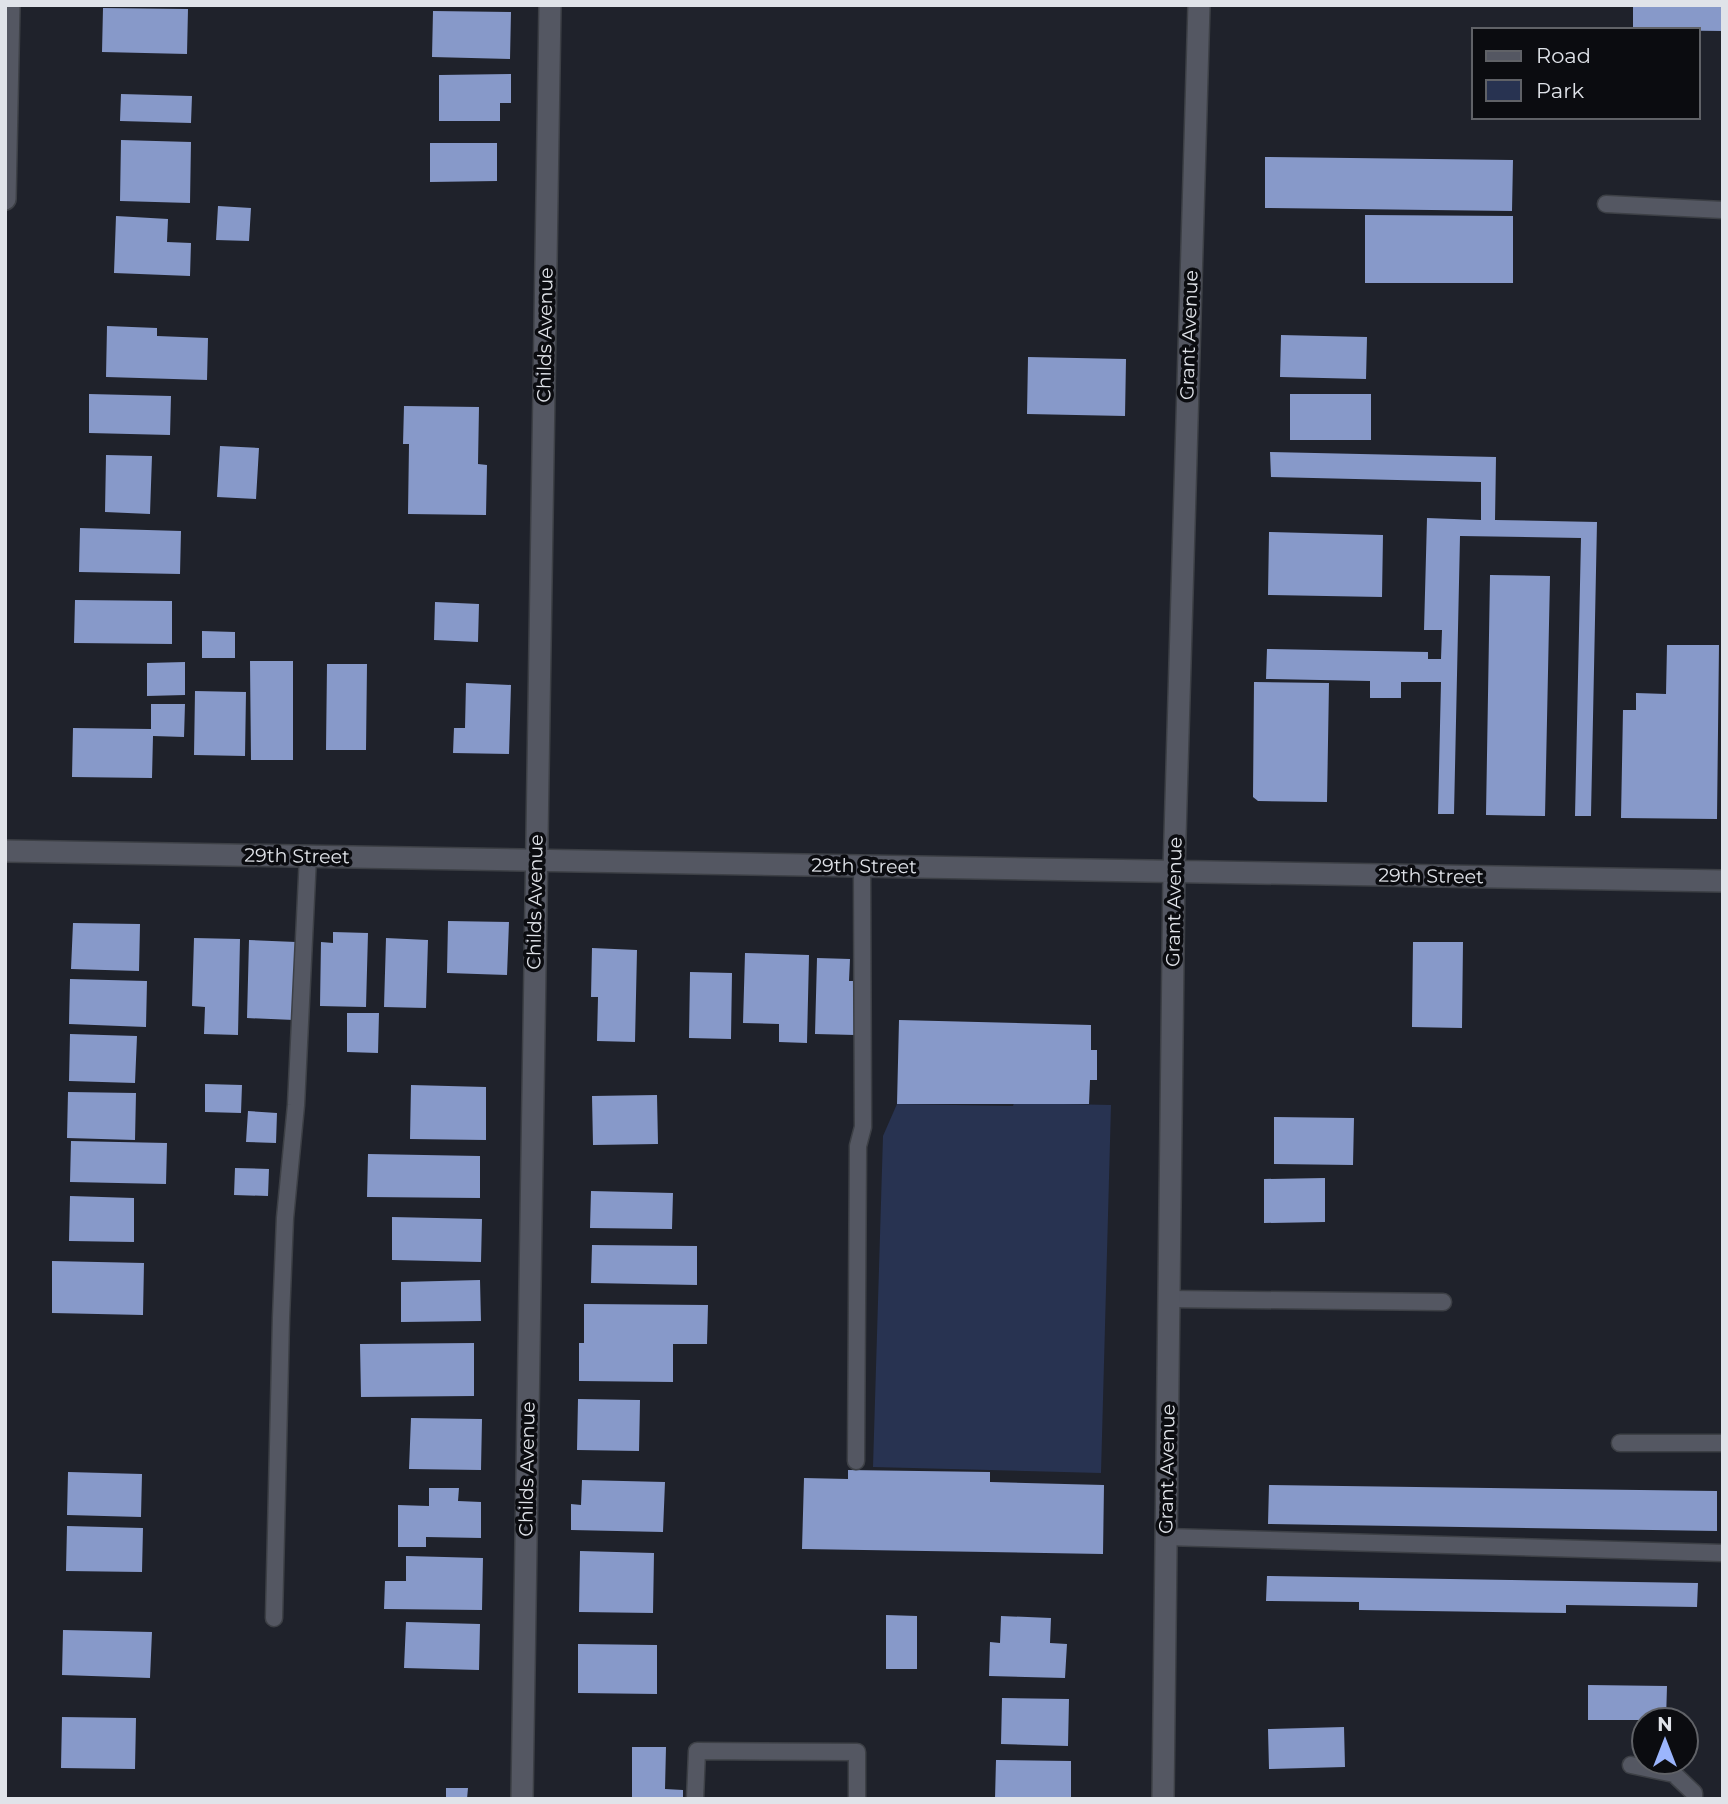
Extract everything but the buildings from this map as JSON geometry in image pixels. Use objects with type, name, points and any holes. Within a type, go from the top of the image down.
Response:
[{"type":"street","points":[[5,199],[9,5]]},
{"type":"street","name":"Childs Avenue","points":[[522,1799],[550,5]]},
{"type":"street","name":"Grant Avenue","points":[[1163,1799],[1174,871],[1199,5]]},
{"type":"street","name":"29th Street","points":[[5,851],[1723,881]]},
{"type":"lane","points":[[1606,204],[1723,210]]},
{"type":"lane","points":[[274,1618],[285,1219],[295,1117],[308,856]]},
{"type":"lane","points":[[856,1461],[858,1146],[863,1127],[862,866]]},
{"type":"lane","points":[[1169,1299],[1443,1302]]},
{"type":"lane","points":[[1620,1443],[1723,1443]]},
{"type":"lane","points":[[1166,1537],[1723,1553]]},
{"type":"lane","points":[[695,1799],[697,1751],[857,1752],[856,1799]]},
{"type":"lane","points":[[1676,1776],[1694,1793],[1694,1799]]},
{"type":"green space","points":[[1014,1103],[1111,1105],[1101,1473],[873,1467],[883,1136],[897,1104],[1013,1106]]}]
